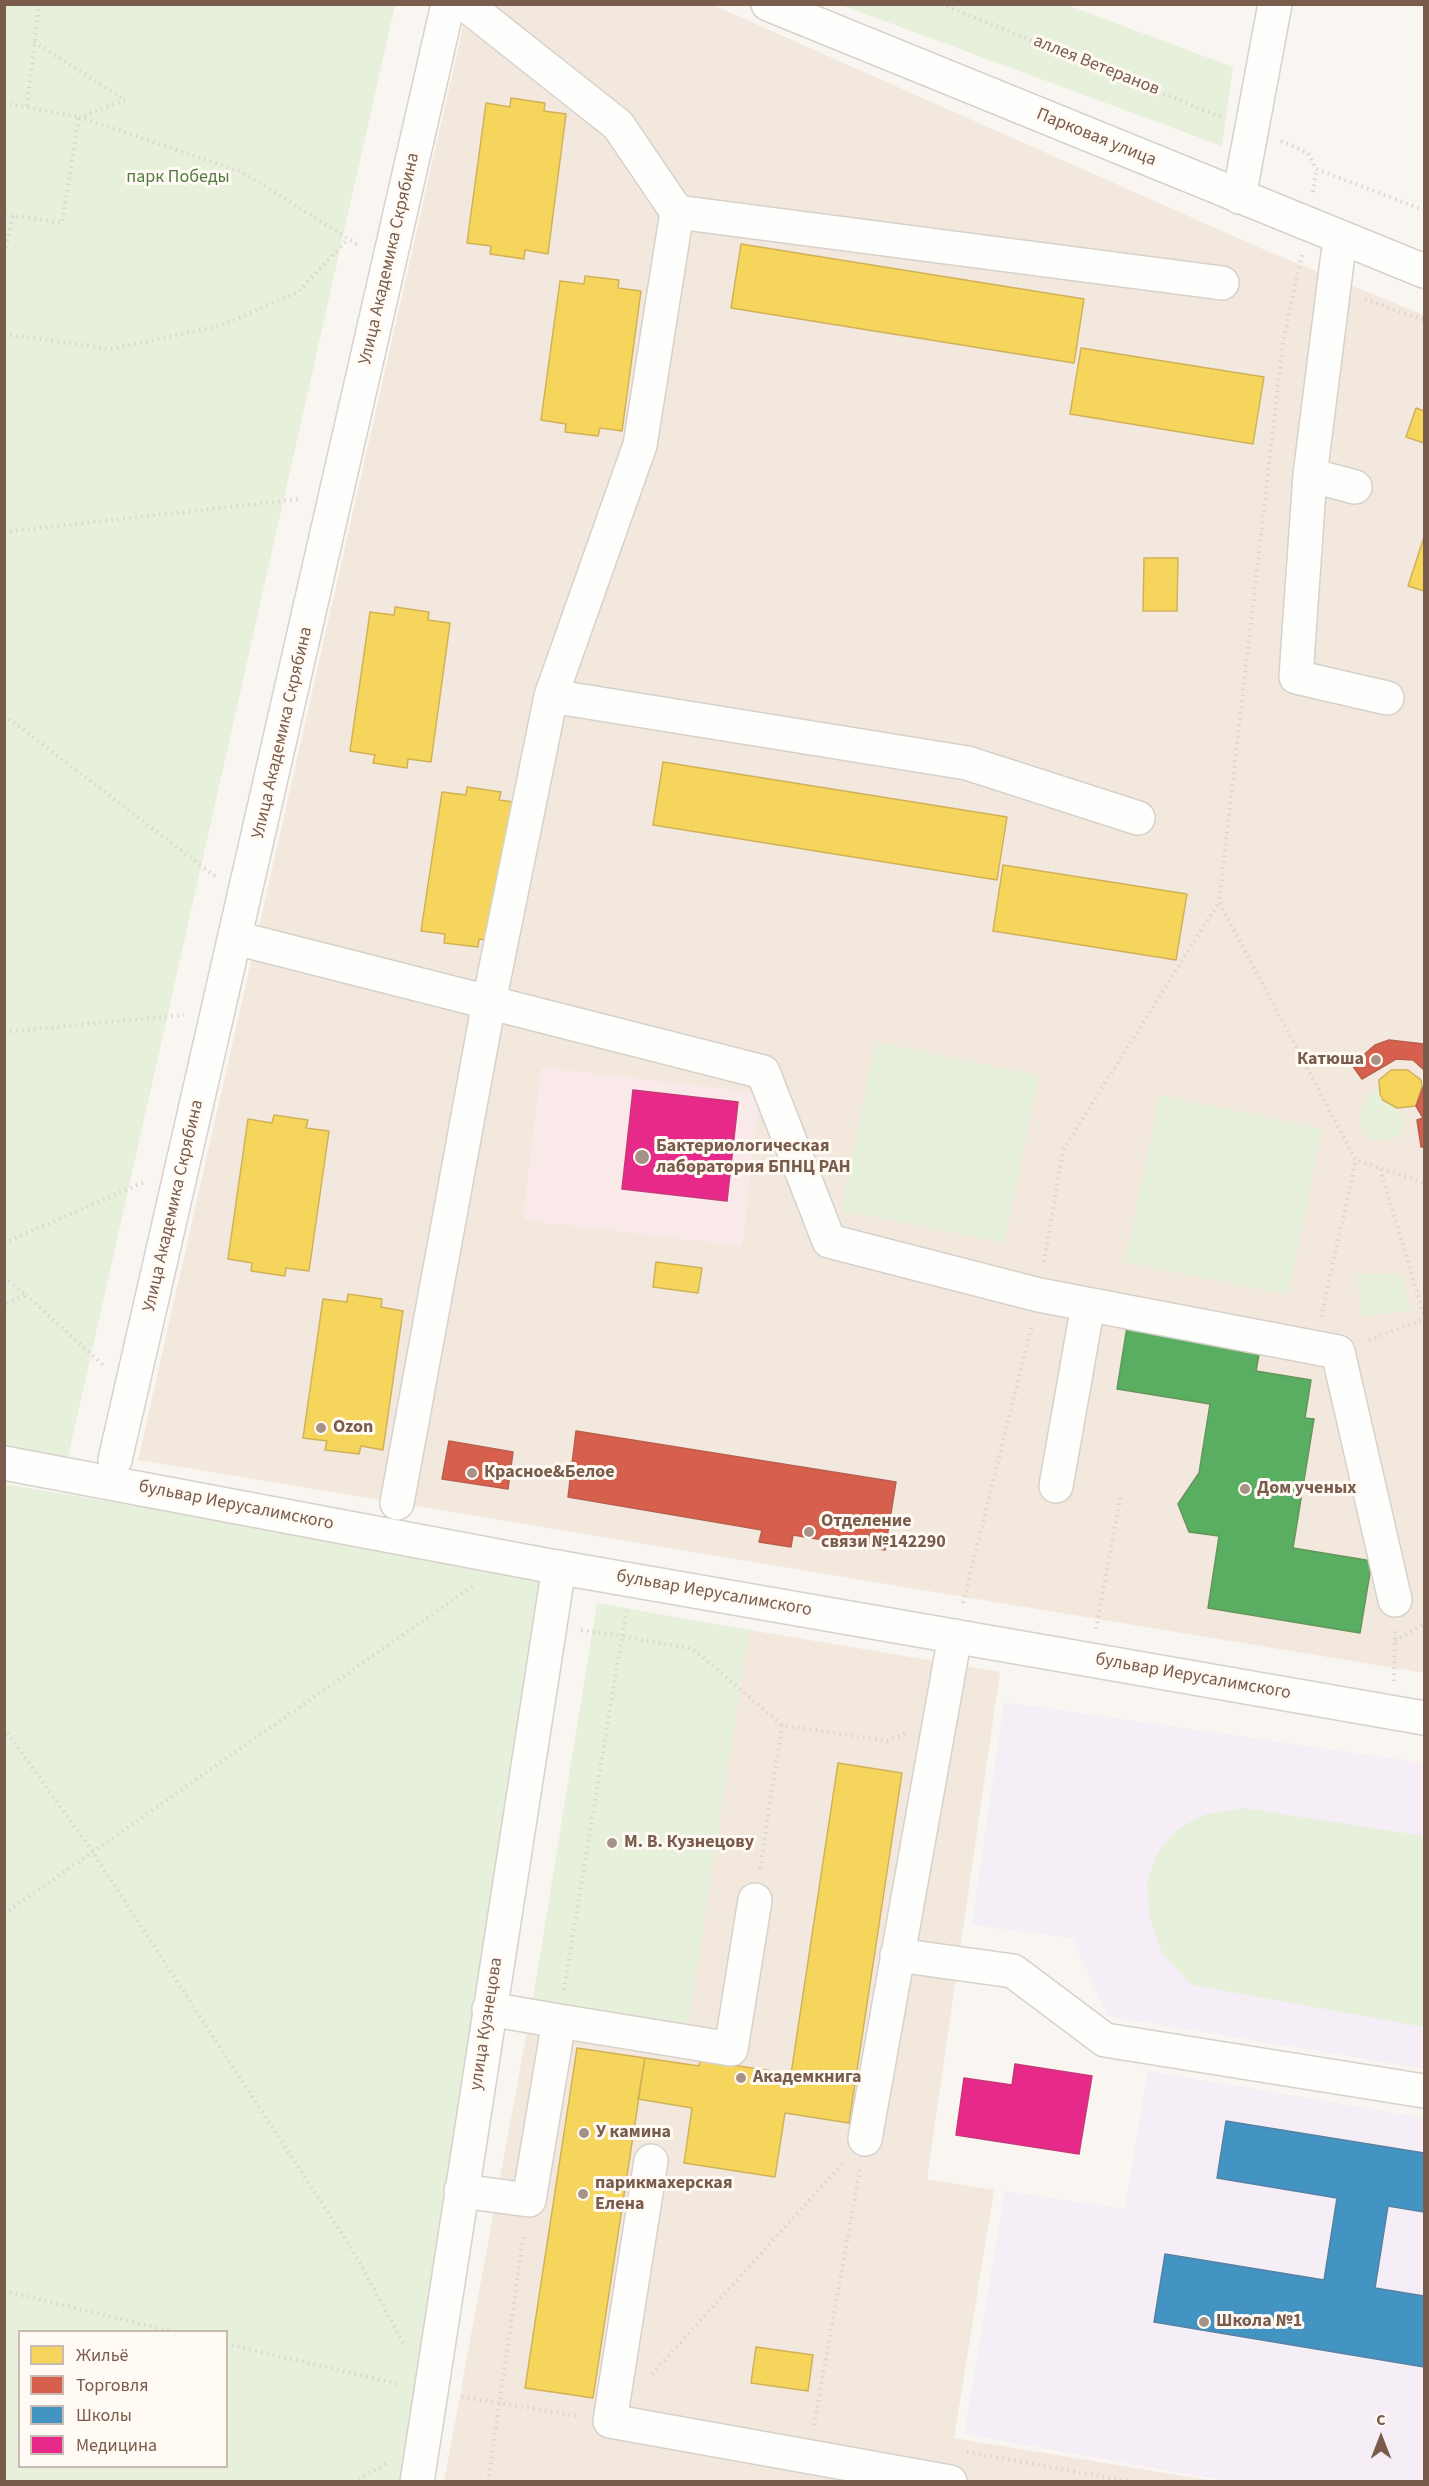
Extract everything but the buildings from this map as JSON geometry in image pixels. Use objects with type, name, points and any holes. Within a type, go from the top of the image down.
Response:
[{"type":"street","name":"Улица Академика Скрябина","points":[[115,1460],[448,4]]},
{"type":"street","points":[[397,1503],[489,1002],[551,696],[640,445],[677,212],[618,125],[465,4]]},
{"type":"street","name":"Парковая улица","points":[[768,4],[1425,271]]},
{"type":"street","points":[[1239,197],[1275,4]]},
{"type":"street","points":[[677,212],[1222,284]]},
{"type":"street","points":[[1340,238],[1310,475],[1296,676],[1387,698]]},
{"type":"street","points":[[1310,475],[1355,487]]},
{"type":"street","points":[[551,696],[966,763],[1138,818]]},
{"type":"street","points":[[236,938],[763,1072],[829,1240],[1039,1295],[1326,1350],[1395,1600]]},
{"type":"street","points":[[1056,1486],[1088,1305]]},
{"type":"street","name":"бульвар Иерусалимского","points":[[4,1463],[512,1559],[1425,1718]]},
{"type":"street","name":"улица Кузнецова","points":[[417,2481],[559,1567]]},
{"type":"street","points":[[865,2139],[955,1636]]},
{"type":"street","points":[[489,2009],[731,2049],[755,1900]]},
{"type":"street","points":[[897,1955],[1013,1971],[1105,2040],[1425,2091]]},
{"type":"street","points":[[461,2191],[529,2200],[559,2021]]},
{"type":"street","points":[[651,2161],[610,2421],[808,2458],[950,2481]]},
{"type":"path","points":[[27,106],[39,4]]},
{"type":"path","name":"аллея Ветеранов","points":[[941,4],[1251,128],[1308,153],[1316,169],[1425,210]]},
{"type":"path","points":[[34,42],[124,100],[80,117]]},
{"type":"path","points":[[4,103],[80,117],[242,172],[364,249]]},
{"type":"path","points":[[4,214],[62,223],[80,117]]},
{"type":"path","points":[[4,253],[13,216]]},
{"type":"path","points":[[4,334],[111,349],[219,326],[298,292],[348,239]]},
{"type":"path","points":[[4,532],[301,498]]},
{"type":"path","points":[[4,715],[201,865]]},
{"type":"path","points":[[955,1636],[1039,1295],[1063,1150],[1219,902]]},
{"type":"path","points":[[4,1032],[194,1014]]},
{"type":"path","points":[[1356,1160],[1326,1350],[1425,1317],[1380,1168]]},
{"type":"path","points":[[4,1244],[149,1180]]},
{"type":"path","points":[[4,1277],[104,1365]]},
{"type":"path","points":[[4,1305],[26,1295]]},
{"type":"path","points":[[1096,1627],[1121,1494]]},
{"type":"path","points":[[4,1914],[512,1559]]},
{"type":"path","points":[[1395,1641],[1425,1624]]},
{"type":"path","points":[[550,1626],[693,1649],[782,1725],[888,1741],[940,1717]]},
{"type":"path","points":[[559,2021],[622,1636]]},
{"type":"path","points":[[755,1900],[782,1725]]},
{"type":"path","points":[[4,1728],[92,1851],[353,2251],[431,2392]]},
{"type":"path","points":[[650,2377],[865,2139]]},
{"type":"path","points":[[808,2458],[865,2139]]},
{"type":"path","points":[[488,2481],[529,2200]]},
{"type":"path","points":[[4,2291],[171,2330]]},
{"type":"path","points":[[228,2344],[431,2392],[610,2421]]},
{"type":"path","points":[[814,2425],[826,2427]]},
{"type":"path","points":[[955,2450],[1132,2481]]},
{"type":"shaded area","points":[[468,5],[713,5],[1267,251],[1424,315],[1424,1673],[138,1460]]},
{"type":"shaded area","name":"Бактериологическая лаборатория БПНЦ РАН","points":[[541,1067],[760,1093],[742,1246],[523,1220]]},
{"type":"shaded area","points":[[749,1630],[1000,1672],[927,2179],[994,2190],[954,2438],[1214,2481],[444,2482],[533,1999],[688,2026]]},
{"type":"shaded area","points":[[1004,1702],[1424,1763],[1424,2069],[1108,2016],[1072,1938],[972,1925]]},
{"type":"shaded area","name":"Школа №1","points":[[1148,2071],[1424,2118],[1424,2481],[1226,2481],[964,2434],[1005,2191],[1125,2209]]},
{"type":"green space","name":"парк Победы","points":[[5,5],[395,5],[68,1457],[5,1447]]},
{"type":"green space","points":[[841,5],[1067,5],[1233,67],[1222,146]]},
{"type":"green space","points":[[876,1042],[1039,1076],[1004,1243],[841,1210]]},
{"type":"green space","points":[[1378,1087],[1383,1100],[1397,1108],[1406,1121],[1399,1136],[1385,1140],[1374,1139],[1366,1134],[1360,1118],[1362,1107]]},
{"type":"green space","points":[[1160,1095],[1322,1129],[1288,1295],[1125,1262]]},
{"type":"green space","points":[[1401,1274],[1411,1310],[1362,1317],[1357,1275]]},
{"type":"green space","points":[[4,1484],[500,1567],[545,1565],[410,2481],[5,2481]]},
{"type":"green space","points":[[597,1603],[749,1630],[688,2026],[533,1999]]},
{"type":"green space","points":[[1244,1808],[1424,1836],[1424,2027],[1192,1985],[1162,1953],[1150,1919],[1147,1882],[1157,1854],[1177,1829],[1206,1814]]},
{"type":"place","name":"Катюша","points":[[1376,1060]]},
{"type":"place","name":"Бактериологическая лаборатория БПНЦ РАН","points":[[642,1157]]},
{"type":"place","name":"Ozon","points":[[321,1428]]},
{"type":"place","name":"Красное&Белое","points":[[472,1473]]},
{"type":"place","name":"Дом ученых","points":[[1245,1489]]},
{"type":"place","name":"Отделение связи №142290","points":[[809,1532]]},
{"type":"place","name":"М. В. Кузнецову","points":[[612,1843]]},
{"type":"place","name":"Академкнига","points":[[741,2078]]},
{"type":"place","name":"У камина","points":[[584,2133]]},
{"type":"place","name":"парикмахерская Елена","points":[[583,2194]]},
{"type":"place","name":"Школа №1","points":[[1204,2322]]}]
